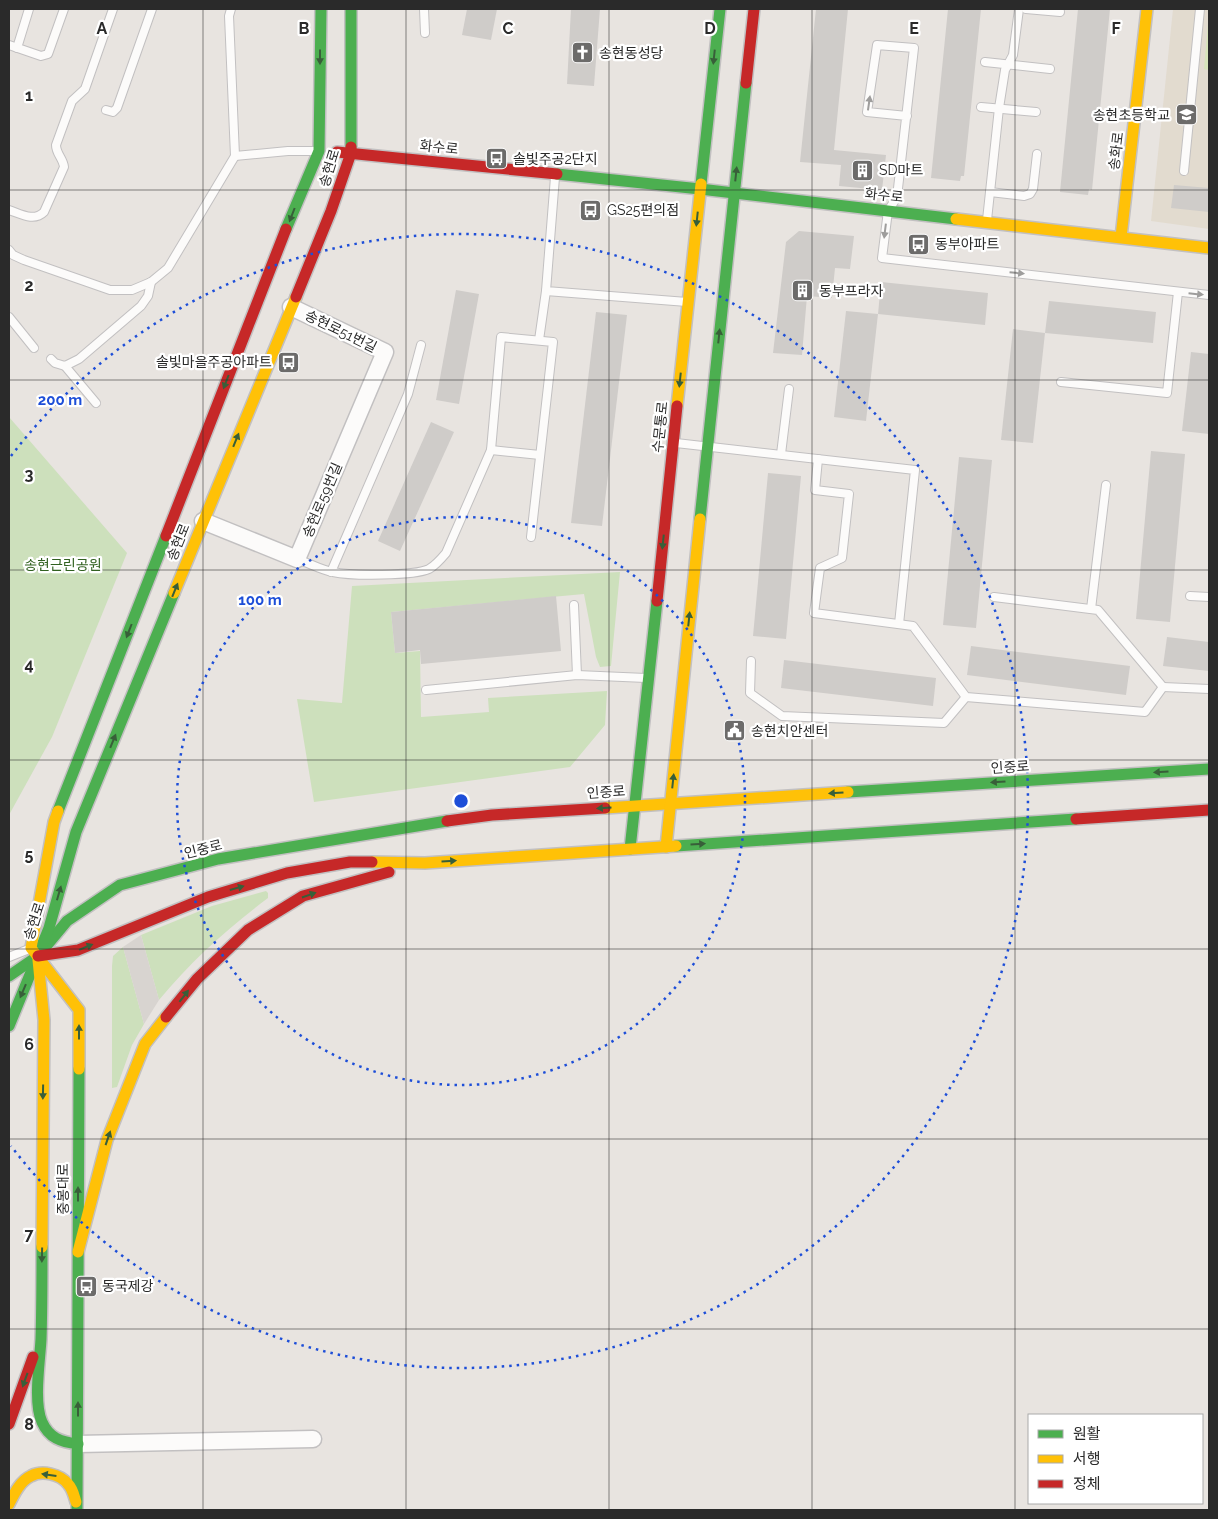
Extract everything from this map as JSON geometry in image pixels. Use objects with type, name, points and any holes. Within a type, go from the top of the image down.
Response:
[{"type":"street","name":"송현로","points":[[35,952],[54,822],[318,151],[320,9]]},
{"type":"street","name":"송현로","points":[[35,952],[49,928],[76,832],[331,211],[351,154],[350,9]]},
{"type":"street","name":"수문통로","points":[[630,849],[720,9]]},
{"type":"street","points":[[666,847],[754,9]]},
{"type":"street","name":"송화로","points":[[1121,237],[1147,9]]},
{"type":"street","name":"화수로","points":[[318,151],[734,193],[1209,248]]},
{"type":"street","name":"송현로51번길","points":[[291,307],[385,352],[347,441]]},
{"type":"street","name":"송현로59번길","points":[[298,558],[347,441]]},
{"type":"street","points":[[203,521],[298,558]]},
{"type":"street","name":"인중로","points":[[9,976],[67,922],[120,885],[218,860],[421,824],[492,815],[1209,769]]},
{"type":"street","name":"인중로","points":[[35,952],[78,950],[208,897],[287,873],[350,862],[424,863],[1209,810]]},
{"type":"street","points":[[78,1252],[107,1140],[145,1044],[197,979],[248,930],[303,896],[424,863]]},
{"type":"street","points":[[9,1026],[35,952]]},
{"type":"street","points":[[35,952],[44,1020],[41,1337],[38,1398],[41,1421],[51,1437],[67,1443],[78,1444],[313,1439]]},
{"type":"street","name":"중봉대로","points":[[35,952],[79,1010],[77,1509]]},
{"type":"street","points":[[9,1424],[41,1337]]},
{"type":"street","points":[[9,1504],[14,1492],[30,1476],[44,1473],[62,1477],[73,1489],[77,1509]]},
{"type":"lane","points":[[17,48],[29,9]]},
{"type":"lane","points":[[9,45],[41,56],[48,54],[64,9]]},
{"type":"lane","points":[[9,210],[33,218],[40,216],[44,212],[64,167],[64,163],[56,150],[56,145],[72,101],[85,89],[113,9]]},
{"type":"lane","points":[[106,110],[113,112],[117,108],[152,9]]},
{"type":"lane","points":[[10,254],[110,290],[132,290],[151,282],[168,268],[236,156],[229,16],[231,9]]},
{"type":"lane","points":[[424,9],[425,33]]},
{"type":"lane","points":[[987,222],[999,108],[1005,70],[1013,56],[1019,9]]},
{"type":"lane","points":[[1026,9],[1060,12]]},
{"type":"lane","points":[[1184,171],[1200,9]]},
{"type":"lane","points":[[907,116],[868,112],[876,45],[914,48],[907,116],[897,196],[888,211],[882,258],[1209,295]]},
{"type":"lane","points":[[985,62],[1050,69]]},
{"type":"lane","points":[[981,107],[1036,112]]},
{"type":"lane","points":[[236,156],[288,151],[318,151]]},
{"type":"lane","points":[[990,192],[1024,196],[1030,194],[1033,188],[1037,154]]},
{"type":"lane","points":[[540,340],[556,175]]},
{"type":"lane","points":[[65,366],[79,358],[141,306],[148,296],[151,282]]},
{"type":"lane","points":[[546,291],[688,302]]},
{"type":"lane","points":[[1061,382],[1167,393],[1178,292]]},
{"type":"lane","points":[[9,317],[34,348]]},
{"type":"lane","points":[[298,558],[331,572],[355,575],[417,572],[428,569],[439,562],[446,553],[491,450],[501,337],[553,342],[531,537]]},
{"type":"lane","points":[[331,572],[408,394],[421,345]]},
{"type":"lane","points":[[51,359],[54,363],[65,366],[96,403]]},
{"type":"lane","points":[[780,454],[789,389]]},
{"type":"lane","points":[[673,443],[915,470],[899,624]]},
{"type":"lane","points":[[491,450],[540,455]]},
{"type":"lane","points":[[818,459],[815,490],[849,494],[842,558],[820,568],[814,613],[913,626],[966,697],[1145,712],[1163,686]]},
{"type":"lane","points":[[1091,609],[1106,485]]},
{"type":"lane","points":[[1190,596],[1209,597]]},
{"type":"lane","points":[[994,597],[1098,610],[1163,686],[1209,689]]},
{"type":"lane","points":[[574,605],[577,676]]},
{"type":"lane","points":[[751,662],[750,693],[782,716],[944,723],[966,697]]},
{"type":"lane","points":[[426,690],[577,676],[648,678]]},
{"type":"lane","points":[[9,958],[35,952]]},
{"type":"shaded area","name":"송현초등학교","points":[[1173,9],[1209,9],[1209,229],[1151,221]]},
{"type":"shaded area","points":[[141,935],[159,1000],[144,1024],[123,947]]},
{"type":"green space","points":[[1209,12],[1209,70],[1204,69]]},
{"type":"green space","name":"송현근린공원","points":[[9,417],[127,553],[52,737],[9,815]]},
{"type":"green space","points":[[620,572],[611,666],[600,667],[596,657],[584,594],[391,612],[395,653],[420,651],[421,717],[489,712],[488,698],[607,691],[605,725],[570,767],[314,802],[297,699],[342,703],[352,586]]},
{"type":"green space","points":[[266,891],[268,898],[210,946],[159,1000],[141,935],[212,906]]},
{"type":"green space","points":[[123,947],[144,1024],[132,1045],[117,1087],[112,1088],[112,966],[113,956]]},
{"type":"building","points":[[467,9],[497,9],[491,40],[462,35]]},
{"type":"building","name":"송현동성당","points":[[571,9],[600,9],[594,86],[567,84]]},
{"type":"building","points":[[816,9],[848,9],[834,150],[886,155],[882,190],[839,186],[841,165],[800,162]]},
{"type":"building","points":[[948,9],[981,9],[964,176],[961,176],[960,181],[931,178]]},
{"type":"building","points":[[1078,9],[1110,9],[1092,190],[1089,189],[1088,195],[1060,192]]},
{"type":"building","points":[[1174,185],[1209,188],[1209,212],[1171,208]]},
{"type":"building","name":"동부프라자","points":[[799,231],[854,236],[850,269],[835,268],[832,298],[807,296],[802,355],[773,353],[786,242]]},
{"type":"building","points":[[881,282],[988,293],[985,325],[878,314]]},
{"type":"building","points":[[456,290],[479,294],[459,404],[436,400]]},
{"type":"building","points":[[1049,301],[1156,312],[1153,343],[1045,333]]},
{"type":"building","points":[[846,311],[878,314],[866,421],[834,417]]},
{"type":"building","points":[[596,312],[627,315],[602,526],[571,523]]},
{"type":"building","points":[[1013,329],[1045,333],[1033,443],[1001,440]]},
{"type":"building","points":[[1191,352],[1209,354],[1209,434],[1182,431]]},
{"type":"building","points":[[431,422],[454,432],[400,551],[378,541]]},
{"type":"building","points":[[1151,451],[1185,454],[1170,622],[1136,619]]},
{"type":"building","points":[[959,457],[992,460],[976,628],[943,625]]},
{"type":"building","points":[[768,473],[801,476],[786,639],[753,636]]},
{"type":"building","points":[[556,596],[561,651],[421,664],[420,650],[395,653],[391,612]]},
{"type":"building","points":[[1167,637],[1209,642],[1209,671],[1163,666]]},
{"type":"building","points":[[971,646],[1130,666],[1126,695],[967,675]]},
{"type":"building","points":[[784,660],[936,678],[933,706],[781,688]]},
{"type":"traffic: fast","points":[[286,229],[319,151],[321,9]]},
{"type":"traffic: fast","points":[[351,9],[351,147]]},
{"type":"traffic: fast","points":[[701,184],[720,9]]},
{"type":"traffic: fast","points":[[700,519],[746,83]]},
{"type":"traffic: fast","points":[[557,174],[956,219]]},
{"type":"traffic: fast","points":[[58,811],[166,536]]},
{"type":"traffic: fast","points":[[9,1026],[49,928],[76,832],[174,593]]},
{"type":"traffic: fast","points":[[630,849],[657,601]]},
{"type":"traffic: fast","points":[[848,792],[1209,769]]},
{"type":"traffic: fast","points":[[676,846],[1076,819]]},
{"type":"traffic: fast","points":[[9,976],[38,956],[67,921],[120,885],[218,859],[447,821]]},
{"type":"traffic: fast","points":[[77,1510],[79,1069]]},
{"type":"traffic: fast","points":[[42,1247],[41,1339],[37,1393],[39,1414],[48,1432],[56,1438],[78,1444]]},
{"type":"traffic: slow","points":[[1121,237],[1147,9]]},
{"type":"traffic: slow","points":[[677,406],[701,184]]},
{"type":"traffic: slow","points":[[956,219],[1209,248]]},
{"type":"traffic: slow","points":[[174,593],[296,297]]},
{"type":"traffic: slow","points":[[666,847],[700,519]]},
{"type":"traffic: slow","points":[[605,808],[848,792]]},
{"type":"traffic: slow","points":[[58,811],[54,822],[31,948],[79,1010],[79,1069]]},
{"type":"traffic: slow","points":[[372,862],[425,863],[676,846]]},
{"type":"traffic: slow","points":[[38,960],[44,1020],[42,1247]]},
{"type":"traffic: slow","points":[[78,1252],[107,1140],[145,1044],[166,1017]]},
{"type":"traffic: slow","points":[[9,1504],[24,1481],[40,1473],[56,1475],[65,1481],[71,1488],[76,1502]]},
{"type":"traffic: jam","points":[[746,83],[754,9]]},
{"type":"traffic: jam","points":[[296,297],[331,211],[351,153],[351,147]]},
{"type":"traffic: jam","points":[[337,152],[557,174]]},
{"type":"traffic: jam","points":[[166,536],[286,229]]},
{"type":"traffic: jam","points":[[657,601],[677,406]]},
{"type":"traffic: jam","points":[[447,821],[492,815],[605,808]]},
{"type":"traffic: jam","points":[[1076,819],[1209,810]]},
{"type":"traffic: jam","points":[[38,956],[78,950],[208,897],[287,873],[350,862],[372,862]]},
{"type":"traffic: jam","points":[[166,1017],[197,979],[248,930],[303,896],[389,872]]},
{"type":"traffic: jam","points":[[9,1424],[33,1357]]},
{"type":"place","name":"송현동성당","points":[[583,53]]},
{"type":"place","name":"송현초등학교","points":[[1186,115]]},
{"type":"place","name":"솔빛주공2단지","points":[[497,159]]},
{"type":"place","name":"SD마트","points":[[863,170]]},
{"type":"place","name":"GS25편의점","points":[[591,210]]},
{"type":"place","name":"동부아파트","points":[[919,244]]},
{"type":"place","name":"동부프라자","points":[[803,291]]},
{"type":"place","name":"솔빛마을주공아파트","points":[[288,362]]},
{"type":"place","name":"송현치안센터","points":[[735,731]]},
{"type":"place","name":"동국제강","points":[[86,1286]]}]
